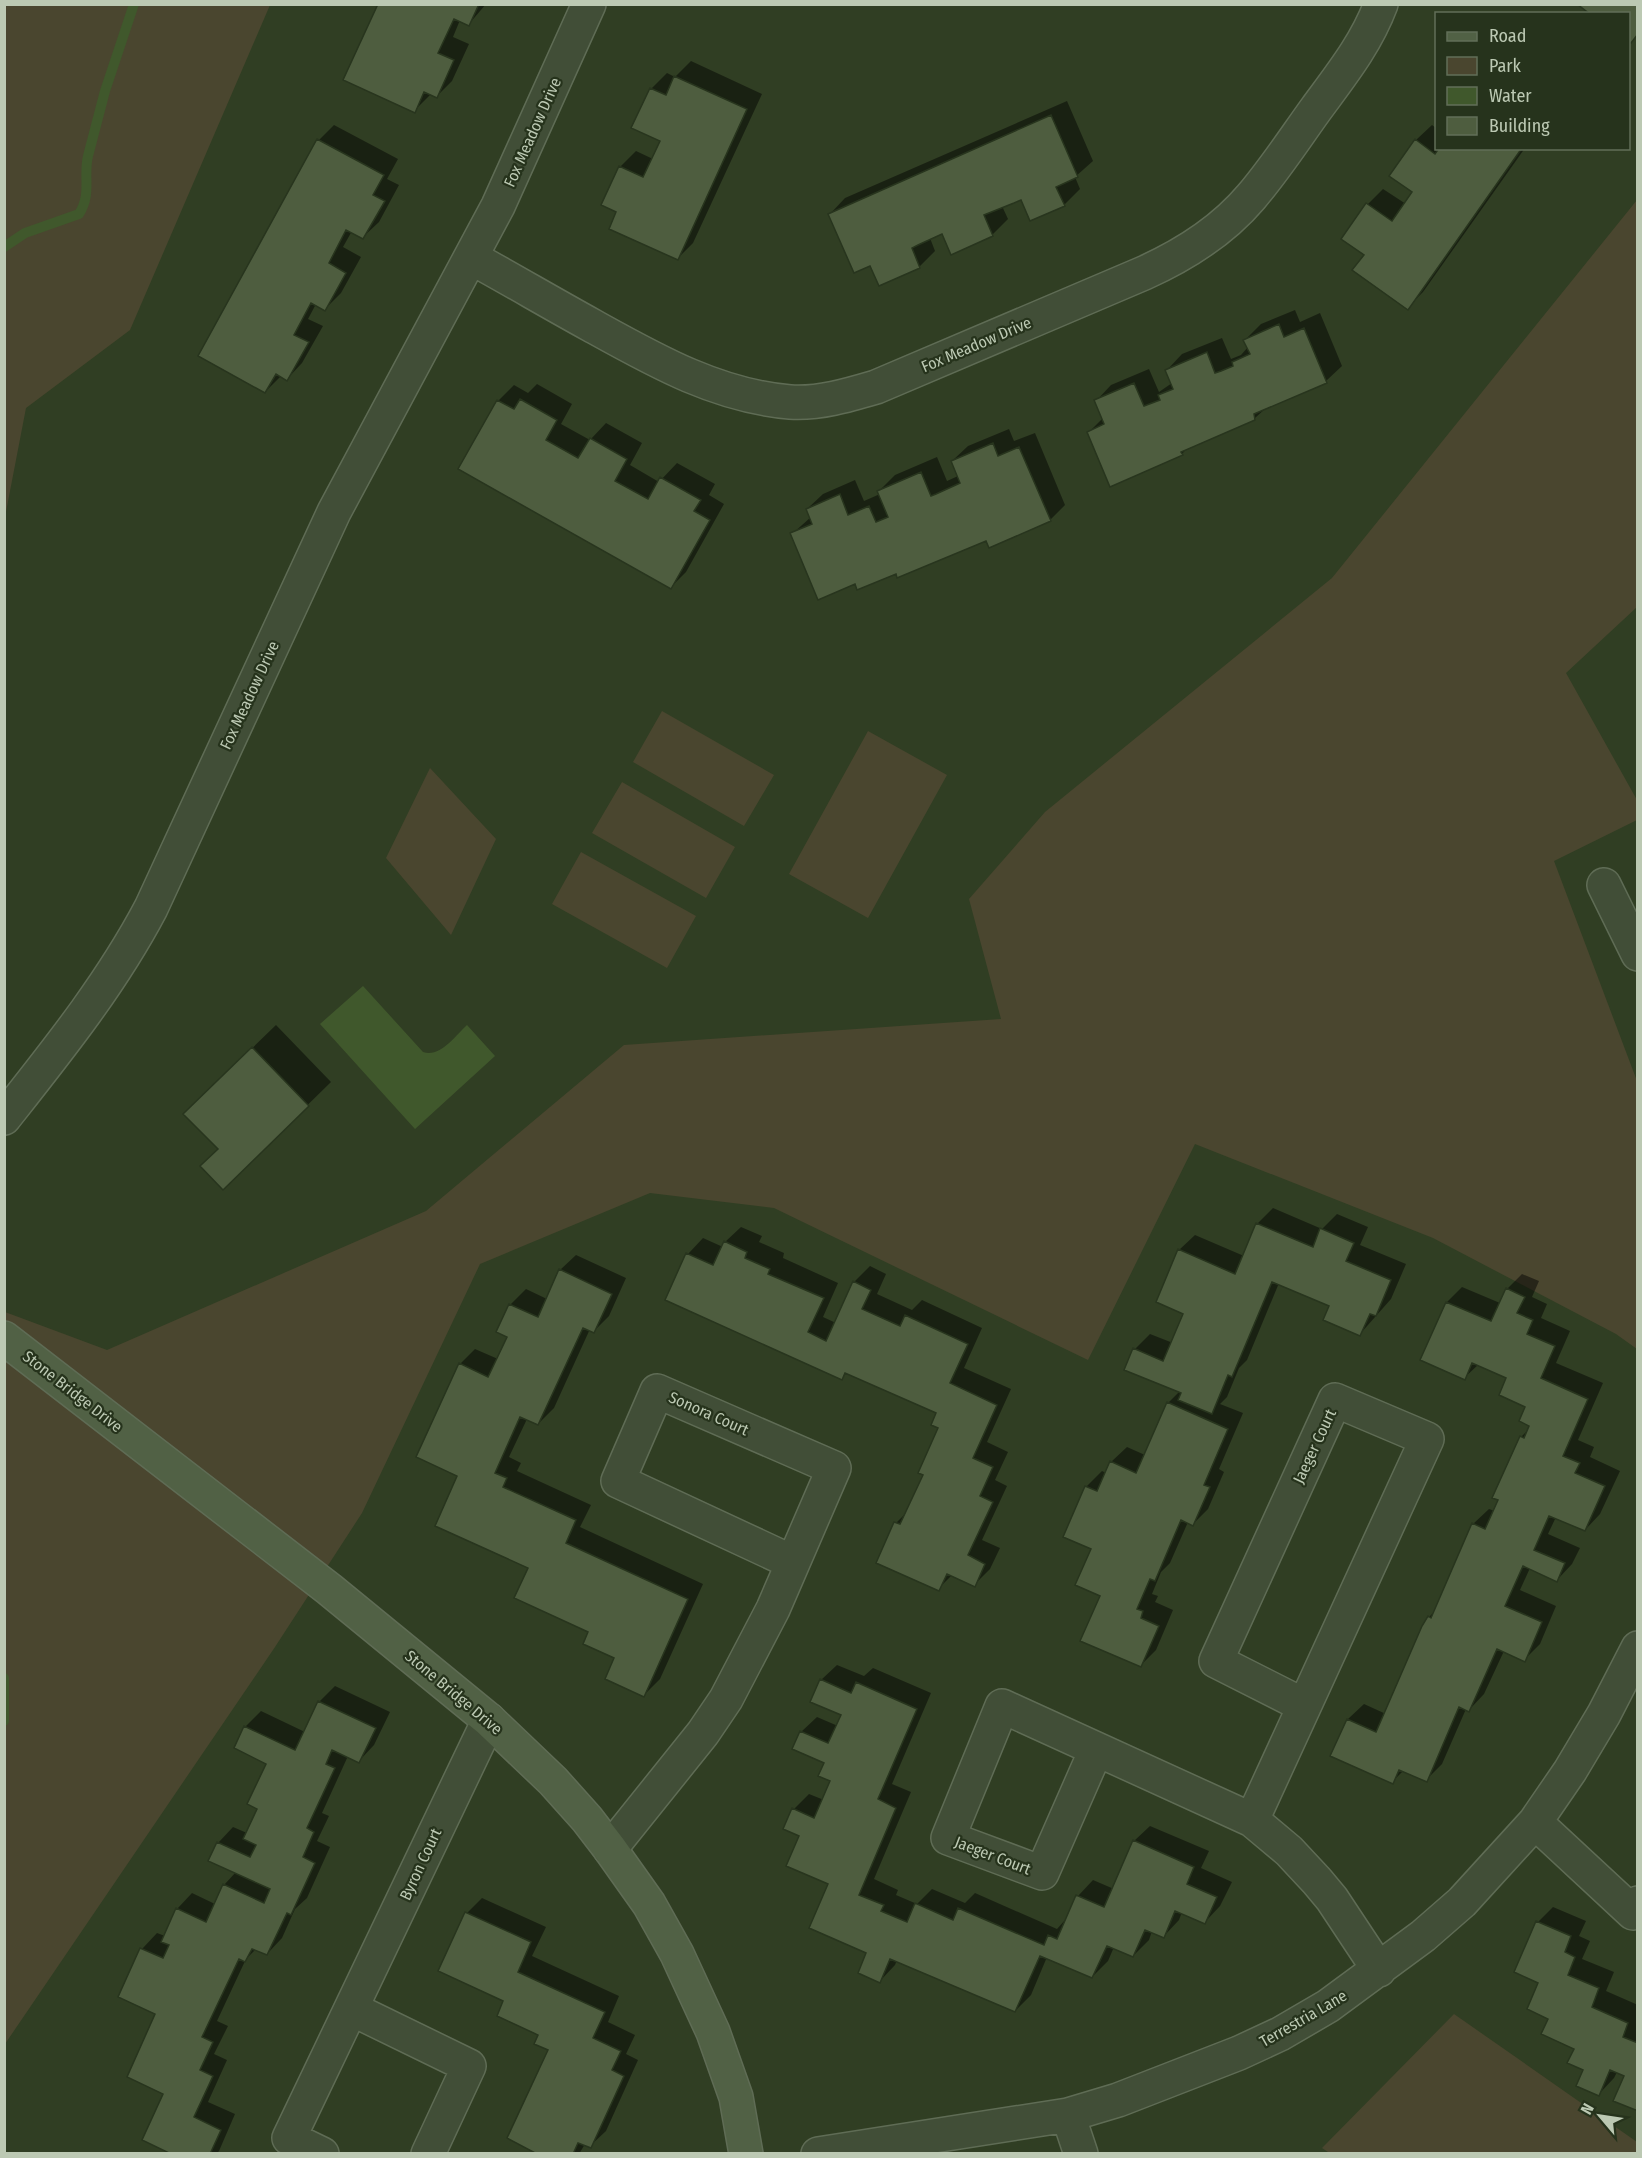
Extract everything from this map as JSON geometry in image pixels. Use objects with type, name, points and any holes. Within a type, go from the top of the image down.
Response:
[{"type":"street","name":"Fox Meadow Drive","points":[[4,1119],[90,1007],[136,938],[152,908],[334,512],[472,258],[589,4]]},
{"type":"street","name":"Fox Meadow Drive","points":[[472,258],[657,362],[695,379],[731,391],[792,402],[820,400],[860,392],[1144,273],[1173,260],[1196,245],[1234,215],[1264,180],[1364,44],[1381,4]]},
{"type":"street","points":[[1604,885],[1634,934]]},
{"type":"street","name":"Stone Bridge Drive","points":[[10,1342],[329,1589],[489,1720],[553,1781],[587,1819],[649,1904],[690,1979],[713,2032],[735,2097],[746,2154]]},
{"type":"street","name":"Sonora Court","points":[[610,1849],[703,1733],[726,1699],[773,1609],[834,1467],[657,1391],[618,1481],[792,1562]]},
{"type":"street","name":"Jaeger Court","points":[[1252,1820],[1427,1439],[1335,1400],[1216,1661],[1304,1705]]},
{"type":"street","name":"Terrestria Lane","points":[[818,2154],[1068,2115],[1119,2100],[1199,2070],[1280,2034],[1328,2006],[1423,1936],[1462,1902],[1535,1822],[1570,1771],[1604,1714],[1638,1648]]},
{"type":"street","name":"Jaeger Court","points":[[1096,1750],[1042,1873],[948,1838],[1002,1706],[1252,1820],[1289,1851],[1317,1881],[1332,1899],[1379,1970]]},
{"type":"street","name":"Byron Court","points":[[322,2154],[290,2138],[489,1720]]},
{"type":"street","points":[[1535,1822],[1633,1913],[1638,1904]]},
{"type":"street","points":[[352,2009],[469,2067],[428,2154]]},
{"type":"street","points":[[1068,2115],[1081,2154]]},
{"type":"green space","points":[[5,4],[270,5],[130,330],[26,408],[5,517]]},
{"type":"green space","points":[[1637,200],[1637,607],[1566,673],[1637,800],[1637,820],[1554,861],[1637,1081],[1637,1349],[1616,1334],[1433,1238],[1195,1144],[1088,1360],[774,1208],[650,1193],[480,1264],[362,1513],[275,1647],[5,2044],[5,1312],[107,1350],[426,1211],[624,1045],[1001,1019],[969,899],[1045,812],[1332,578]]},
{"type":"green space","points":[[662,711],[774,775],[744,826],[633,762]]},
{"type":"green space","points":[[868,731],[947,775],[868,918],[789,874]]},
{"type":"green space","points":[[430,768],[496,839],[451,935],[386,858]]},
{"type":"green space","points":[[622,782],[735,847],[706,898],[592,833]]},
{"type":"green space","points":[[581,852],[696,916],[667,968],[552,904]]},
{"type":"green space","points":[[1454,2014],[1637,2142],[1637,2153],[1331,2154],[1322,2148]]},
{"type":"water","points":[[363,986],[423,1052],[435,1052],[441,1049],[467,1025],[495,1056],[415,1129],[320,1024]]},
{"type":"building","points":[[378,4],[479,4],[469,26],[454,19],[438,53],[454,60],[437,98],[424,92],[415,113],[343,80]]},
{"type":"building","points":[[1577,4],[1638,4],[1638,34],[1630,42],[1630,12],[1587,12]]},
{"type":"building","points":[[674,76],[747,109],[678,260],[609,229],[616,212],[601,205],[619,166],[643,177],[660,141],[631,128],[650,88],[666,95]]},
{"type":"building","points":[[1051,115],[1078,177],[1056,187],[1065,206],[1030,221],[1021,200],[984,215],[993,236],[951,255],[942,234],[912,248],[920,268],[879,286],[870,266],[854,273],[828,214]]},
{"type":"building","points":[[317,139],[384,175],[373,195],[385,201],[363,239],[346,230],[329,263],[346,273],[325,311],[311,303],[294,335],[309,342],[287,381],[276,374],[265,393],[198,356]]},
{"type":"building","points":[[1415,139],[1435,154],[1438,150],[1521,150],[1408,310],[1352,270],[1364,255],[1341,239],[1366,203],[1392,221],[1412,192],[1389,176]]},
{"type":"building","points":[[1279,324],[1284,337],[1304,328],[1327,383],[1254,414],[1255,420],[1181,452],[1183,455],[1110,487],[1087,432],[1104,424],[1094,400],[1134,383],[1144,406],[1160,400],[1158,395],[1173,389],[1165,370],[1207,352],[1215,373],[1221,371],[1233,366],[1232,362],[1250,354],[1243,340]]},
{"type":"building","points":[[520,399],[557,420],[546,440],[578,458],[590,438],[627,459],[615,481],[648,499],[660,477],[701,500],[694,511],[710,520],[671,589],[458,469],[497,400],[514,409]]},
{"type":"building","points":[[993,443],[998,456],[1019,447],[1051,521],[989,548],[986,541],[897,578],[896,574],[857,590],[855,584],[818,600],[790,533],[812,524],[806,509],[840,494],[848,515],[869,506],[876,522],[888,517],[877,491],[921,472],[931,496],[936,494],[960,483],[951,461]]},
{"type":"building","points":[[252,1047],[309,1106],[223,1190],[200,1166],[218,1149],[183,1114]]},
{"type":"building","points":[[1256,1223],[1313,1247],[1320,1228],[1354,1243],[1346,1261],[1391,1280],[1376,1316],[1370,1314],[1360,1336],[1323,1320],[1329,1306],[1272,1282],[1232,1377],[1228,1375],[1212,1414],[1178,1400],[1181,1393],[1124,1370],[1133,1348],[1163,1361],[1183,1314],[1156,1302],[1178,1249],[1235,1274]]},
{"type":"building","points":[[724,1241],[747,1252],[745,1258],[770,1269],[768,1274],[824,1298],[808,1332],[826,1341],[853,1281],[871,1290],[862,1309],[900,1326],[905,1315],[968,1344],[950,1383],[997,1405],[973,1458],[993,1467],[980,1496],[993,1502],[968,1555],[985,1564],[975,1587],[947,1574],[939,1591],[876,1563],[894,1522],[900,1524],[923,1475],[918,1473],[938,1428],[931,1425],[936,1413],[845,1373],[842,1380],[665,1300],[686,1253],[713,1265]]},
{"type":"building","points":[[559,1269],[612,1294],[594,1333],[583,1328],[538,1425],[520,1417],[495,1473],[507,1478],[503,1487],[576,1520],[566,1543],[688,1599],[644,1697],[605,1679],[614,1658],[583,1644],[588,1632],[514,1598],[528,1568],[435,1526],[457,1476],[416,1457],[459,1363],[488,1377],[507,1337],[496,1332],[509,1304],[538,1317]]},
{"type":"building","points":[[1506,1288],[1525,1297],[1517,1313],[1533,1320],[1527,1334],[1555,1346],[1541,1378],[1588,1399],[1563,1456],[1580,1463],[1575,1473],[1605,1486],[1585,1531],[1549,1516],[1534,1550],[1565,1563],[1557,1582],[1523,1566],[1505,1606],[1542,1622],[1525,1662],[1497,1649],[1469,1712],[1459,1707],[1427,1782],[1399,1770],[1393,1784],[1330,1756],[1347,1719],[1376,1732],[1422,1626],[1428,1616],[1431,1618],[1472,1523],[1485,1529],[1498,1500],[1492,1498],[1520,1436],[1524,1438],[1529,1426],[1519,1421],[1525,1407],[1499,1395],[1506,1378],[1472,1363],[1465,1380],[1420,1360],[1446,1302],[1491,1321]]},
{"type":"building","points":[[1167,1402],[1228,1429],[1204,1485],[1210,1487],[1193,1526],[1181,1520],[1155,1581],[1150,1579],[1137,1609],[1143,1611],[1141,1618],[1159,1626],[1141,1667],[1080,1641],[1100,1596],[1075,1585],[1091,1549],[1063,1537],[1085,1486],[1097,1491],[1110,1461],[1136,1473]]},
{"type":"building","points":[[820,1679],[851,1693],[856,1682],[917,1709],[878,1799],[896,1808],[859,1895],[884,1905],[881,1911],[907,1922],[915,1903],[953,1920],[958,1908],[1044,1945],[1048,1935],[1057,1939],[1076,1895],[1104,1907],[1133,1840],[1194,1867],[1187,1884],[1217,1897],[1205,1924],[1175,1911],[1164,1938],[1145,1930],[1133,1957],[1107,1946],[1092,1978],[1040,1956],[1015,2012],[890,1959],[880,1983],[858,1973],[866,1953],[809,1928],[828,1884],[786,1866],[799,1836],[783,1829],[792,1808],[814,1818],[830,1781],[818,1776],[824,1763],[792,1749],[800,1731],[828,1743],[841,1715],[810,1702]]},
{"type":"building","points":[[318,1701],[376,1728],[359,1763],[332,1750],[326,1764],[335,1768],[307,1828],[314,1832],[303,1857],[315,1863],[291,1915],[287,1913],[267,1955],[252,1949],[245,1962],[239,1959],[202,2037],[213,2042],[200,2070],[213,2076],[194,2117],[221,2130],[210,2154],[171,2154],[142,2140],[163,2094],[127,2077],[155,2014],[118,1997],[140,1948],[163,1958],[169,1945],[161,1942],[176,1908],[206,1922],[223,1884],[264,1903],[270,1889],[208,1861],[217,1842],[250,1857],[256,1845],[243,1839],[257,1809],[247,1804],[266,1764],[234,1748],[244,1726],[295,1750]]},
{"type":"building","points":[[465,1912],[531,1942],[518,1972],[605,2012],[593,2038],[621,2051],[612,2070],[624,2076],[591,2148],[578,2143],[573,2154],[537,2154],[507,2138],[548,2050],[534,2044],[538,2035],[497,2016],[503,2001],[438,1971]]},
{"type":"building","points":[[1536,1921],[1571,1936],[1565,1952],[1575,1957],[1568,1975],[1599,1988],[1592,2007],[1628,2023],[1623,2037],[1638,2043],[1638,2111],[1613,2101],[1624,2076],[1610,2070],[1599,2096],[1576,2086],[1583,2070],[1567,2063],[1574,2049],[1541,2034],[1548,2019],[1527,2009],[1538,1983],[1514,1972]]},
{"type":"waterway","points":[[4,247],[25,233],[79,214],[83,207],[88,156],[105,91],[134,4]]},
{"type":"waterway","points":[[4,1678],[4,1721]]}]
